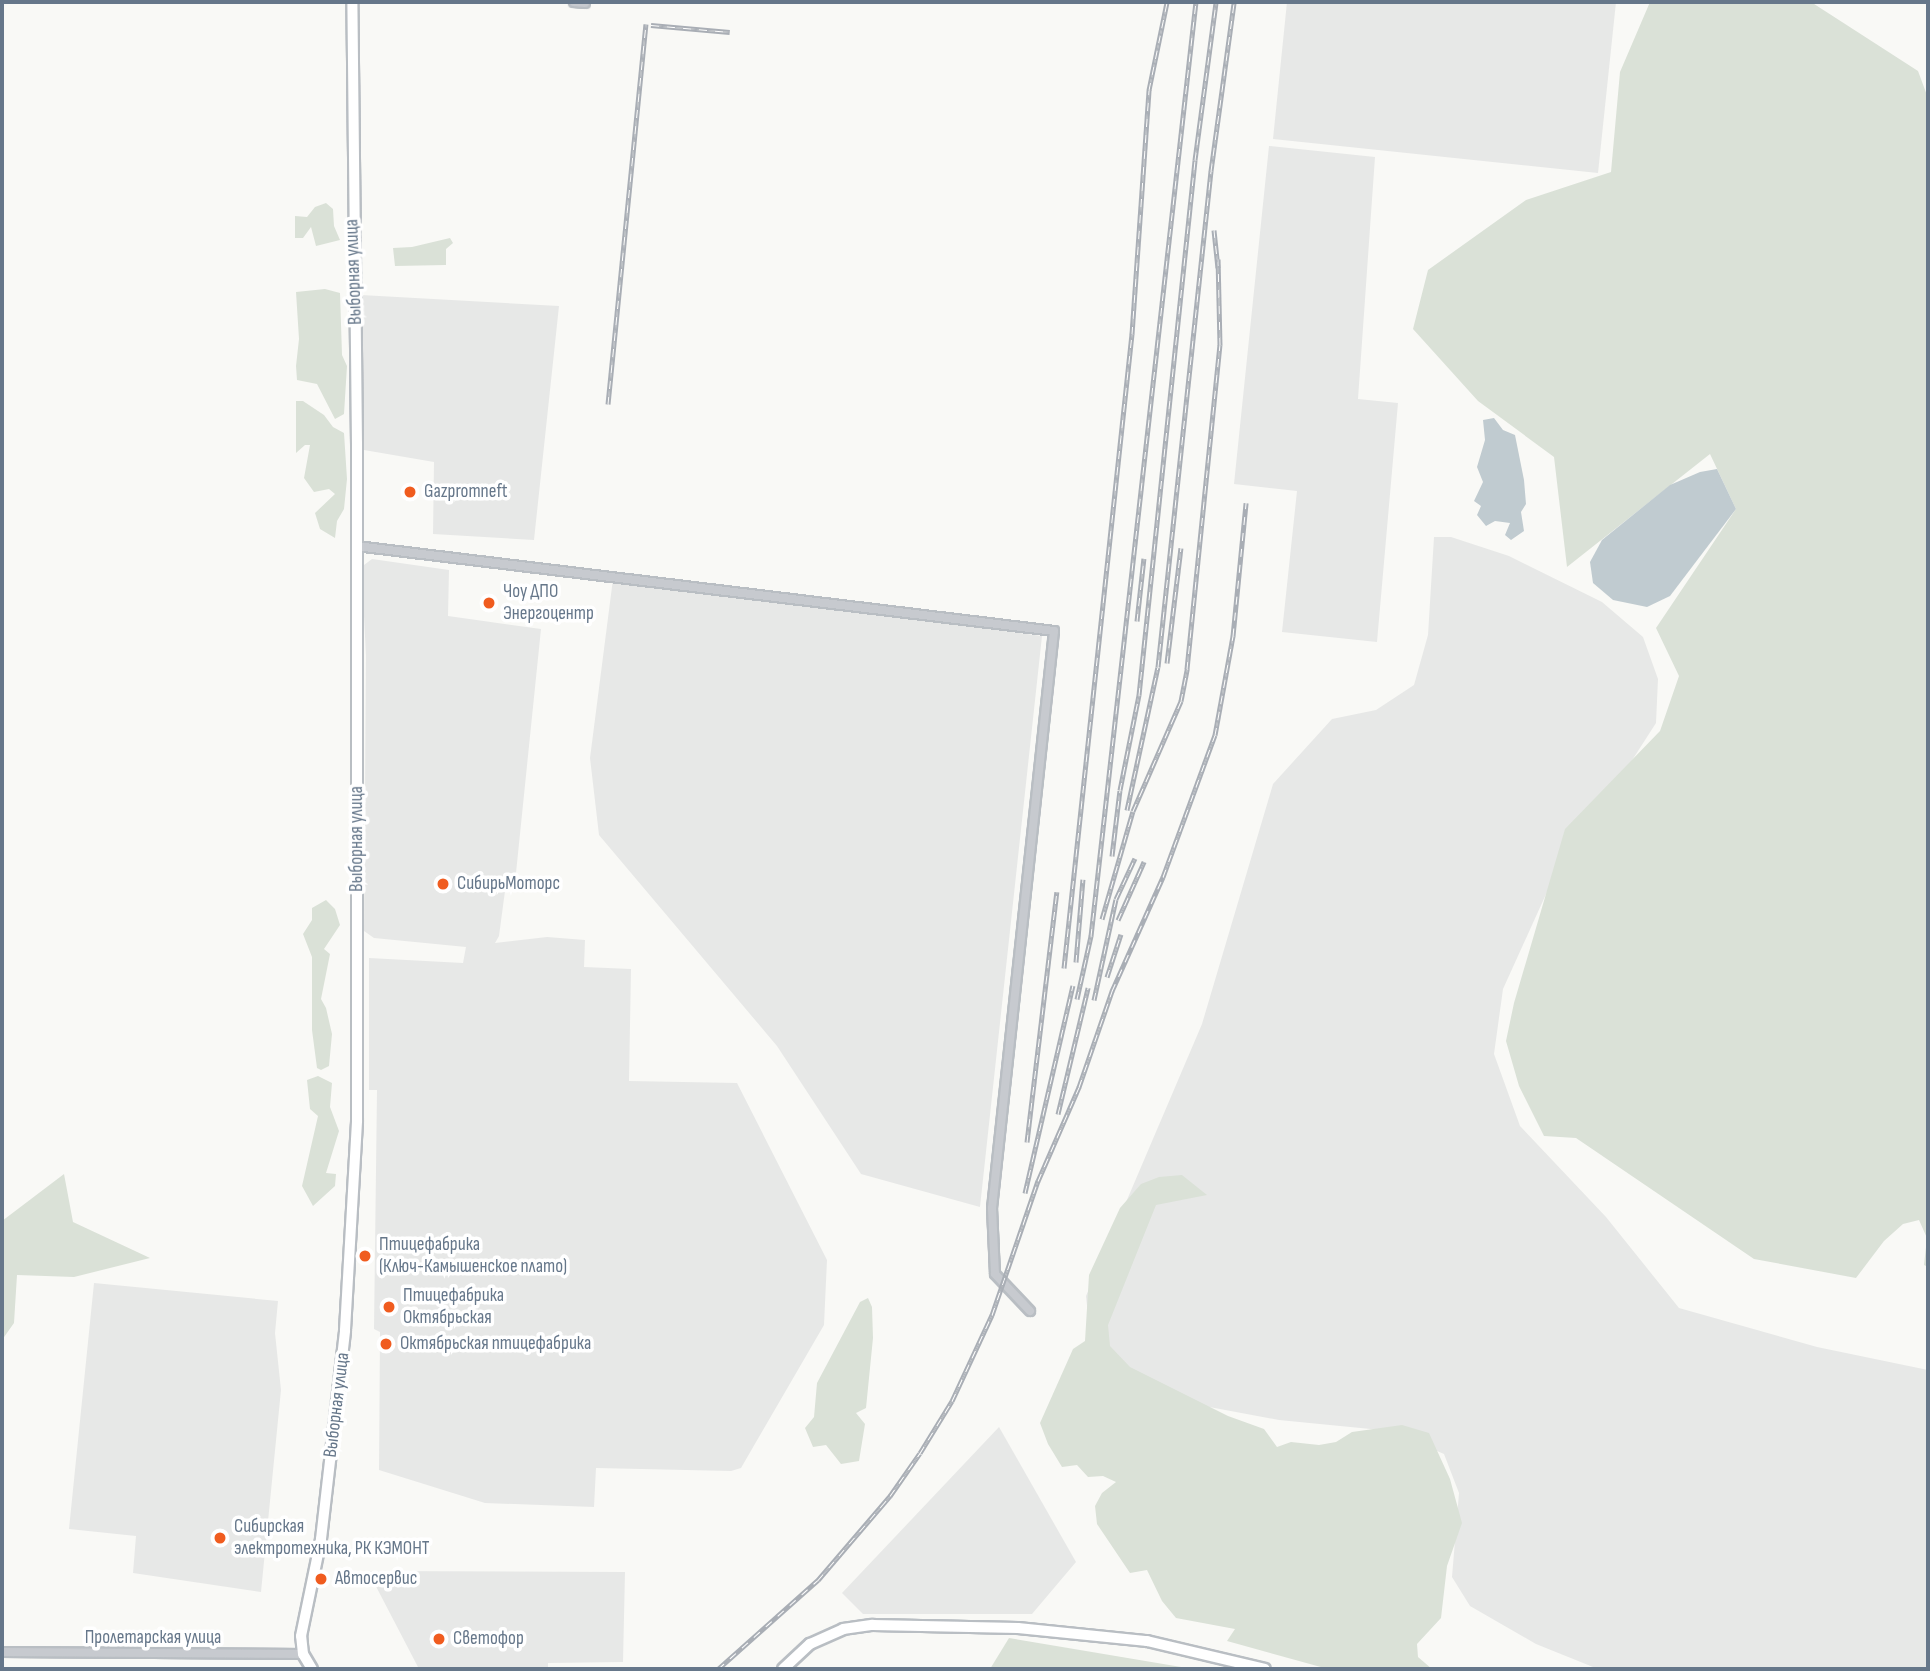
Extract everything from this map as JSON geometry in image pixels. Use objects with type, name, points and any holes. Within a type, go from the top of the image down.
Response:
[{"type":"main road","name":"Выборная улица","points":[[303,1654],[302,1624],[321,1539],[345,1330],[357,1120],[352,2]]},
{"type":"main road","points":[[783,1669],[810,1644],[843,1629],[873,1625],[1018,1628],[1147,1641],[1265,1669]]},
{"type":"main road","points":[[303,1654],[312,1669]]},
{"type":"street","points":[[574,2],[585,3]]},
{"type":"street","points":[[356,546],[1054,631],[992,1208],[995,1273],[1030,1311]]},
{"type":"street","name":"Пролетарская улица","points":[[2,1652],[303,1654]]},
{"type":"shaded area","points":[[1287,2],[1616,2],[1598,173],[1273,139]]},
{"type":"shaded area","points":[[1650,2],[1811,2],[1918,71],[1928,98],[1928,1267],[1924,1265],[1927,1238],[1919,1220],[1903,1224],[1884,1241],[1856,1278],[1754,1259],[1576,1138],[1544,1136],[1519,1086],[1506,1041],[1514,1003],[1565,829],[1660,731],[1679,676],[1656,628],[1736,509],[1710,454],[1567,567],[1554,457],[1478,401],[1413,329],[1428,270],[1526,200],[1611,172],[1620,72]]},
{"type":"shaded area","points":[[1269,146],[1375,157],[1358,399],[1398,403],[1377,642],[1282,632],[1297,491],[1234,484]]},
{"type":"shaded area","points":[[326,203],[333,209],[334,226],[340,240],[316,246],[311,227],[303,238],[295,238],[295,216],[307,217],[315,207]]},
{"type":"shaded area","points":[[450,238],[453,243],[446,249],[446,265],[395,266],[393,248],[412,247]]},
{"type":"shaded area","points":[[325,289],[340,293],[342,355],[347,366],[344,414],[335,419],[317,384],[297,380],[299,339],[296,292]]},
{"type":"shaded area","points":[[361,295],[559,306],[534,540],[433,534],[434,462],[364,450],[360,446]]},
{"type":"shaded area","points":[[296,401],[303,401],[324,415],[333,427],[344,433],[347,479],[344,509],[337,521],[335,538],[320,529],[315,513],[335,494],[329,489],[314,492],[304,478],[310,445],[305,445],[296,453]]},
{"type":"shaded area","points":[[1494,418],[1503,430],[1515,435],[1524,480],[1526,504],[1521,512],[1524,531],[1511,540],[1505,535],[1510,523],[1495,521],[1486,526],[1477,515],[1481,506],[1474,501],[1483,482],[1477,467],[1485,440],[1483,420]]},
{"type":"shaded area","points":[[1717,469],[1736,509],[1670,596],[1647,607],[1613,600],[1593,583],[1590,562],[1602,540],[1670,485],[1700,472]]},
{"type":"shaded area","points":[[1434,537],[1451,537],[1509,556],[1602,602],[1643,637],[1658,679],[1656,723],[1629,765],[1571,839],[1503,989],[1494,1054],[1520,1126],[1606,1217],[1679,1308],[1817,1347],[1928,1370],[1928,1669],[1598,1669],[1536,1644],[1470,1606],[1452,1577],[1459,1493],[1444,1454],[1391,1431],[1279,1420],[1188,1403],[1091,1344],[1086,1296],[1202,1024],[1273,784],[1332,719],[1376,710],[1414,685],[1428,635]]},
{"type":"shaded area","points":[[372,559],[449,570],[448,616],[541,629],[516,873],[507,876],[499,936],[495,943],[547,937],[585,940],[584,967],[631,969],[629,1081],[737,1083],[827,1260],[824,1325],[741,1468],[731,1471],[596,1468],[594,1507],[485,1503],[379,1470],[380,1332],[374,1329],[377,1090],[369,1090],[369,958],[463,963],[466,947],[374,938],[364,931],[366,656],[363,596],[364,565]]},
{"type":"shaded area","points":[[613,579],[1042,636],[980,1207],[861,1174],[777,1046],[599,835],[590,758]]},
{"type":"shaded area","points":[[326,900],[335,909],[340,925],[324,949],[330,954],[321,999],[332,1034],[329,1066],[321,1070],[317,1068],[312,1030],[312,957],[303,934],[312,920],[312,908]]},
{"type":"shaded area","points":[[318,1076],[332,1083],[330,1107],[339,1131],[326,1173],[336,1174],[335,1186],[313,1206],[302,1186],[318,1116],[310,1109],[307,1080]]},
{"type":"shaded area","points":[[64,1174],[73,1222],[150,1258],[74,1277],[17,1275],[14,1323],[2,1340],[2,1221]]},
{"type":"shaded area","points":[[1182,1175],[1207,1195],[1156,1205],[1108,1325],[1110,1346],[1130,1367],[1228,1416],[1264,1429],[1277,1447],[1291,1442],[1319,1445],[1336,1442],[1352,1432],[1402,1425],[1429,1433],[1450,1479],[1462,1523],[1447,1566],[1441,1618],[1417,1644],[1418,1657],[1432,1669],[1328,1669],[1227,1641],[1235,1629],[1176,1618],[1162,1601],[1147,1570],[1130,1573],[1097,1524],[1095,1506],[1102,1493],[1116,1482],[1103,1476],[1088,1477],[1077,1465],[1062,1467],[1048,1444],[1040,1423],[1073,1349],[1085,1341],[1089,1275],[1120,1208],[1141,1184],[1159,1177]]},
{"type":"shaded area","points":[[94,1283],[278,1301],[275,1333],[281,1390],[261,1592],[133,1573],[136,1536],[69,1529]]},
{"type":"shaded area","points":[[868,1298],[872,1307],[873,1338],[866,1408],[856,1413],[865,1424],[859,1461],[841,1464],[826,1445],[813,1447],[805,1428],[814,1417],[817,1383],[860,1302]]},
{"type":"shaded area","points":[[999,1427],[1076,1562],[1032,1614],[863,1614],[842,1593]]},
{"type":"shaded area","points":[[368,1571],[625,1572],[623,1662],[548,1663],[548,1669],[419,1669]]},
{"type":"shaded area","points":[[1009,1638],[1193,1669],[990,1669]]},
{"type":"railway","points":[[1064,968],[1132,334],[1149,90],[1167,2]]},
{"type":"railway","points":[[1077,999],[1091,936],[1196,2]]},
{"type":"railway","points":[[1112,856],[1120,790],[1139,695],[1195,160],[1216,2]]},
{"type":"railway","points":[[1127,810],[1158,667],[1211,171],[1234,2]]},
{"type":"railway","points":[[608,404],[646,24]]},
{"type":"railway","points":[[651,25],[730,32]]},
{"type":"railway","points":[[1214,230],[1218,268]]},
{"type":"railway","points":[[1102,919],[1133,811],[1181,701],[1187,669],[1220,345],[1218,259]]},
{"type":"railway","points":[[718,1669],[818,1580],[890,1496],[952,1401],[992,1315],[1038,1181],[1079,1087],[1112,991],[1163,877],[1215,735],[1233,636],[1246,503]]},
{"type":"railway","points":[[1167,663],[1181,548]]},
{"type":"railway","points":[[1137,621],[1144,558]]},
{"type":"railway","points":[[1094,1000],[1116,899],[1135,858]]},
{"type":"railway","points":[[1118,920],[1144,862]]},
{"type":"railway","points":[[1076,962],[1083,879]]},
{"type":"railway","points":[[1027,1142],[1057,892]]},
{"type":"railway","points":[[1107,977],[1121,934]]},
{"type":"railway","points":[[1025,1193],[1073,985]]},
{"type":"railway","points":[[1058,1114],[1088,988]]},
{"type":"place","name":"Gazpromneft","points":[[410,492]]},
{"type":"place","name":"Чоу ДПО Энергоцентр","points":[[489,603]]},
{"type":"place","name":"СибирьМоторс","points":[[443,884]]},
{"type":"place","name":"Птицефабрика (Ключ-Камышенское плато)","points":[[365,1256]]},
{"type":"place","name":"Птицефабрика Октябрьская","points":[[389,1307]]},
{"type":"place","name":"Октябрьская птицефабрика","points":[[386,1344]]},
{"type":"place","name":"Сибирская электротехника, РК КЭМОНТ","points":[[220,1538]]},
{"type":"place","name":"Автосервис","points":[[321,1579]]},
{"type":"place","name":"Светофор","points":[[439,1639]]}]
